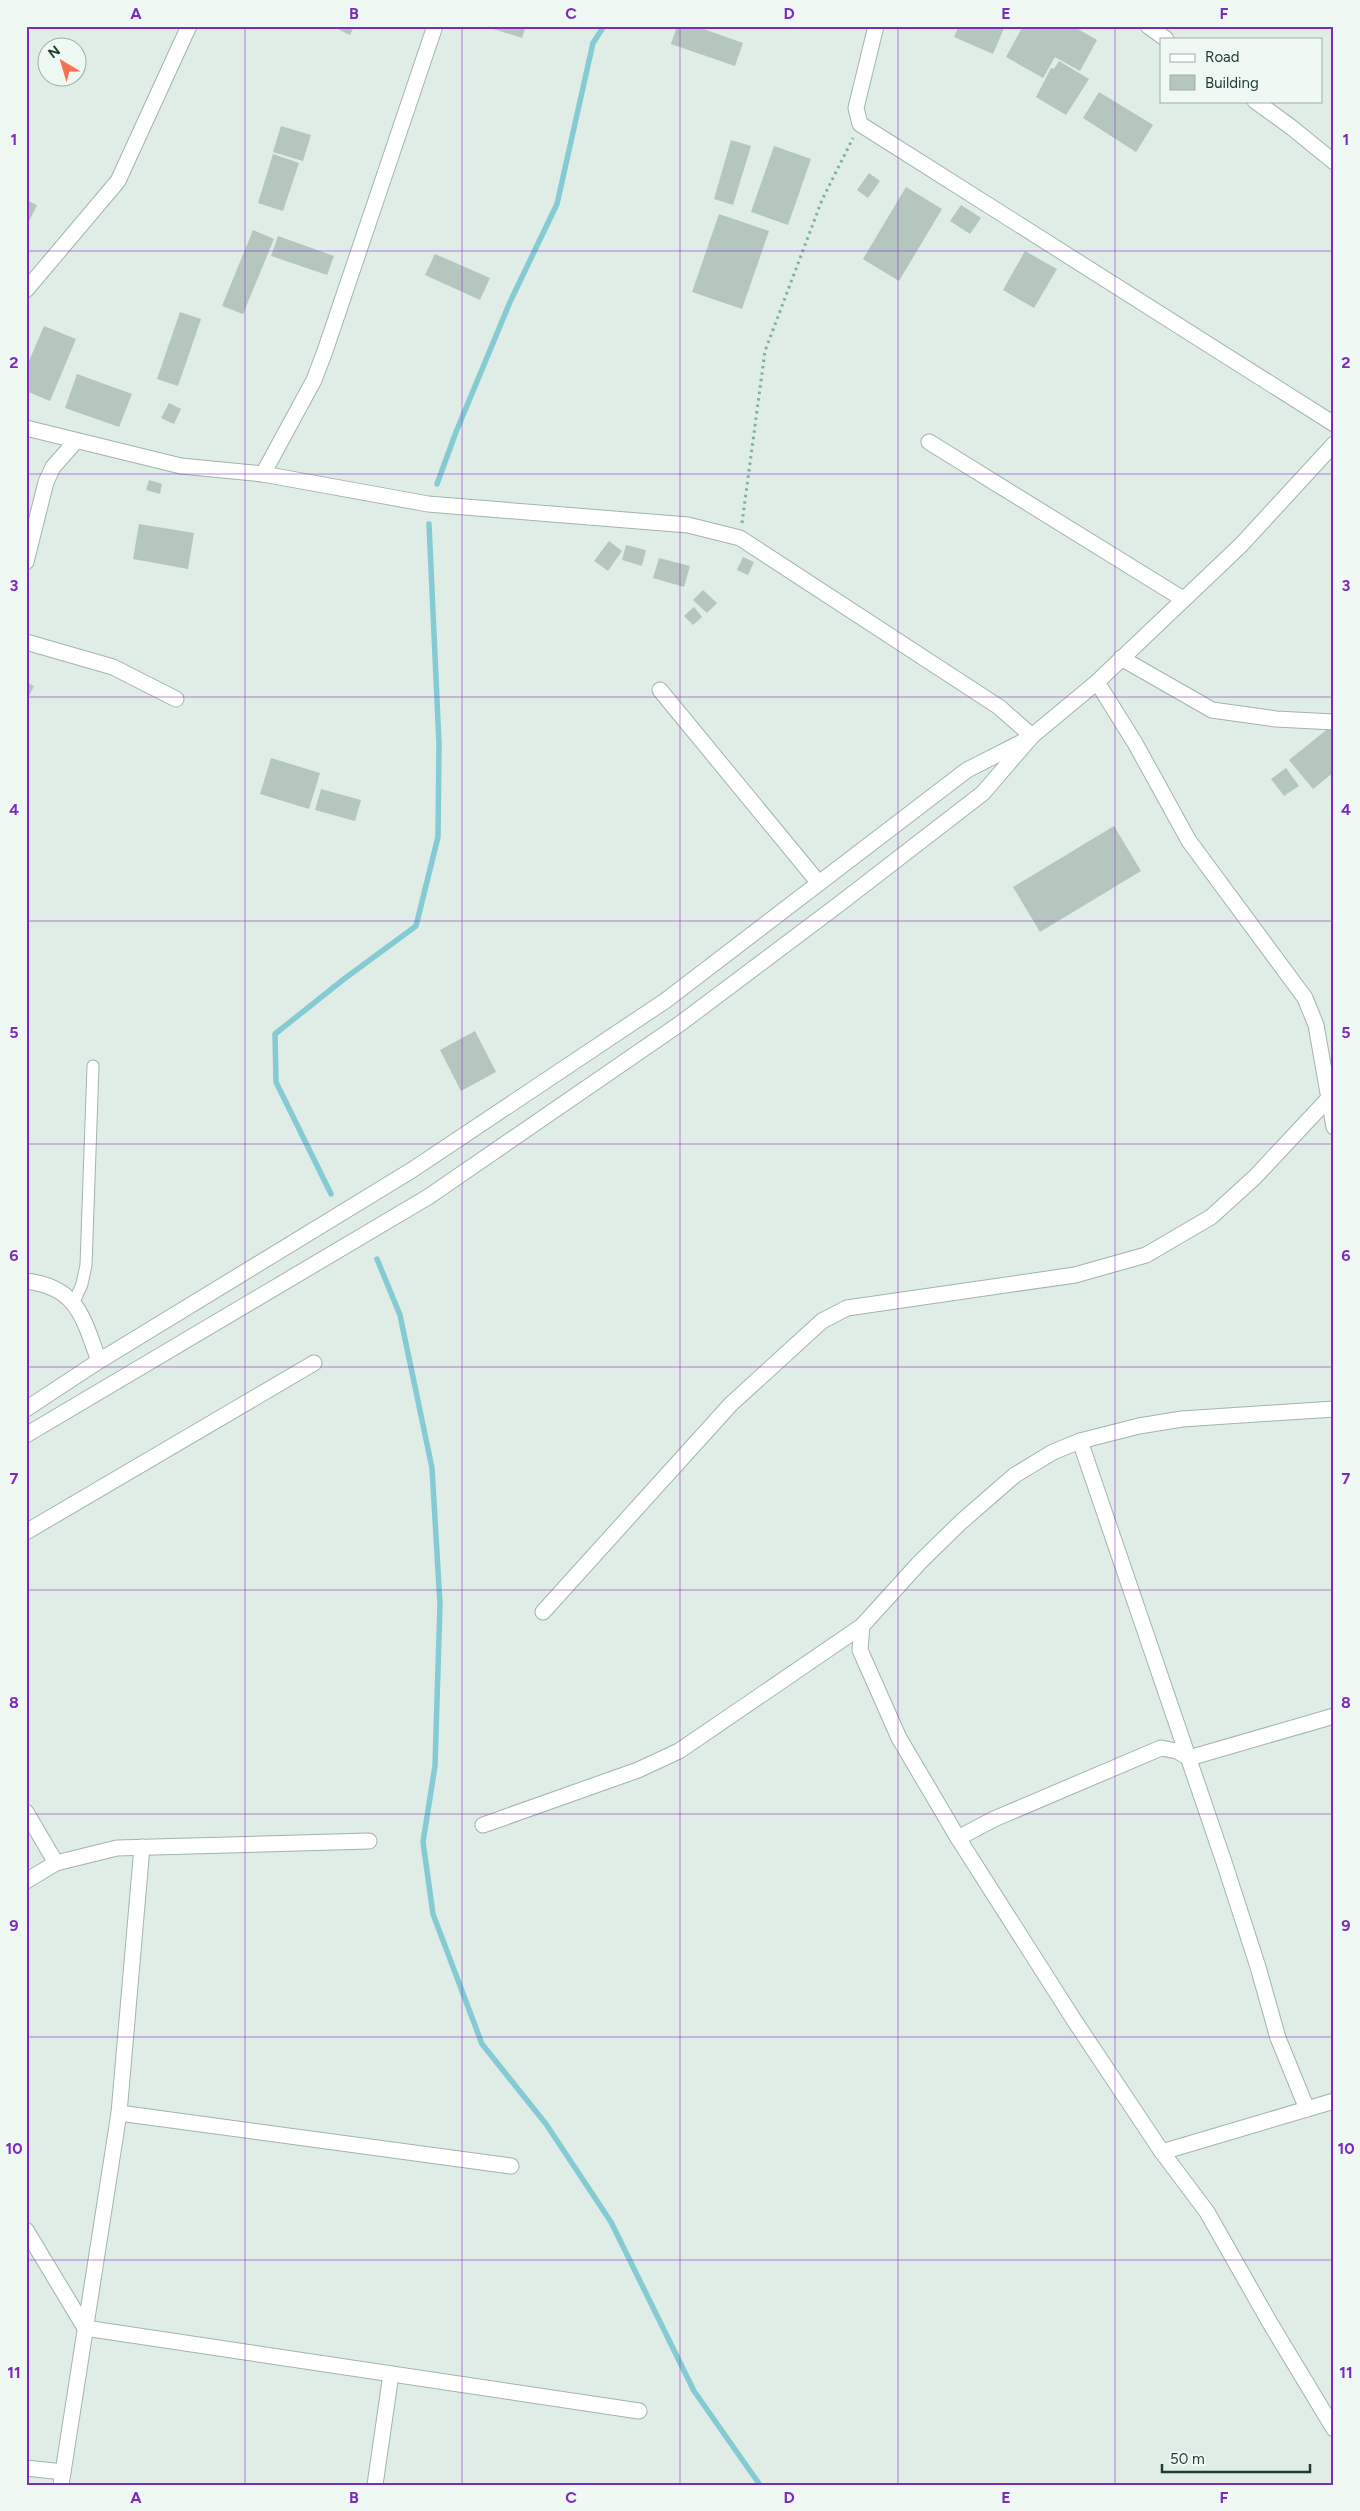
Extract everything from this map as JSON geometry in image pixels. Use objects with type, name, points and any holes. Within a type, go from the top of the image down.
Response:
[{"type":"street","points":[[26,290],[118,181],[128,164],[190,26]]},
{"type":"street","points":[[263,474],[314,380],[435,26]]},
{"type":"street","points":[[876,26],[856,108],[860,124],[1334,424]]},
{"type":"street","points":[[1148,26],[1165,38]]},
{"type":"street","points":[[1256,102],[1291,126],[1334,162]]},
{"type":"street","points":[[26,428],[166,464],[263,474],[428,504],[688,526],[740,538],[999,707],[1032,736]]},
{"type":"street","points":[[26,562],[46,482],[53,467],[76,441]]},
{"type":"street","points":[[929,442],[1183,599]]},
{"type":"street","points":[[26,1435],[428,1197],[681,1023],[983,793],[1032,736],[1097,682],[1241,545],[1334,444]]},
{"type":"street","points":[[26,642],[113,667],[176,699]]},
{"type":"street","points":[[1121,658],[1212,710],[1276,719],[1334,722]]},
{"type":"street","points":[[1097,682],[1135,743],[1188,841],[1305,998],[1316,1025],[1334,1126]]},
{"type":"street","points":[[660,690],[818,882]]},
{"type":"street","points":[[26,1409],[99,1361],[412,1170],[665,1000],[967,770],[1032,736]]},
{"type":"street","points":[[543,1612],[731,1404],[822,1321],[847,1308],[1075,1275],[1146,1255],[1211,1217],[1256,1177],[1328,1099]]},
{"type":"street","points":[[26,1281],[51,1285],[64,1292],[74,1302],[84,1319],[99,1361]]},
{"type":"street","points":[[26,1532],[314,1363]]},
{"type":"street","points":[[483,1825],[638,1770],[679,1750],[862,1626],[892,1592],[961,1522],[1008,1481],[1053,1452],[1080,1442],[1140,1426],[1182,1419],[1334,1409]]},
{"type":"street","points":[[1080,1442],[1189,1758],[1258,1967],[1278,2038],[1307,2109]]},
{"type":"street","points":[[862,1626],[860,1650],[899,1738],[958,1838],[1074,2020],[1162,2152],[1207,2212],[1270,2323],[1334,2429]]},
{"type":"street","points":[[958,1838],[994,1820],[1161,1748],[1177,1751],[1189,1758],[1334,1716]]},
{"type":"street","points":[[26,1812],[56,1863]]},
{"type":"street","points":[[26,1881],[56,1863],[117,1848],[369,1841]]},
{"type":"street","points":[[26,2468],[62,2478],[119,2113],[142,1847]]},
{"type":"street","points":[[1162,2152],[1334,2101]]},
{"type":"street","points":[[119,2113],[512,2166]]},
{"type":"street","points":[[26,2230],[84,2328]]},
{"type":"street","points":[[84,2328],[639,2411]]},
{"type":"street","points":[[375,2485],[391,2374]]},
{"type":"lane","points":[[74,1302],[82,1284],[86,1265],[93,1066]]},
{"type":"path","points":[[740,538],[765,351],[822,200],[860,124]]},
{"type":"building","points":[[331,26],[354,26],[350,35]]},
{"type":"building","points":[[484,26],[526,26],[522,38]]},
{"type":"building","points":[[677,26],[695,26],[743,43],[735,66],[671,44]]},
{"type":"building","points":[[959,26],[1005,26],[993,54],[954,37]]},
{"type":"building","points":[[1023,26],[1073,26],[1097,40],[1080,71],[1055,57],[1043,78],[1006,57]]},
{"type":"building","points":[[1059,61],[1089,79],[1066,115],[1036,97],[1051,68],[1054,69]]},
{"type":"building","points":[[1099,92],[1153,125],[1136,152],[1083,118]]},
{"type":"building","points":[[281,126],[311,135],[303,161],[273,152]]},
{"type":"building","points":[[731,140],[751,146],[733,205],[714,199]]},
{"type":"building","points":[[774,146],[811,159],[788,225],[751,212]]},
{"type":"building","points":[[273,154],[299,163],[283,211],[258,203]]},
{"type":"building","points":[[869,173],[880,181],[868,198],[857,190]]},
{"type":"building","points":[[906,187],[942,209],[899,281],[863,259]]},
{"type":"building","points":[[26,200],[37,205],[26,228]]},
{"type":"building","points":[[961,205],[981,218],[970,234],[950,221]]},
{"type":"building","points":[[719,214],[769,231],[742,309],[692,292]]},
{"type":"building","points":[[253,230],[274,239],[243,314],[222,306]]},
{"type":"building","points":[[278,236],[334,256],[327,275],[271,256]]},
{"type":"building","points":[[1025,251],[1057,269],[1034,308],[1003,290]]},
{"type":"building","points":[[435,254],[490,278],[480,300],[425,275]]},
{"type":"building","points":[[180,312],[201,319],[178,386],[157,379]]},
{"type":"building","points":[[44,326],[76,339],[50,401],[26,391],[26,368]]},
{"type":"building","points":[[77,374],[132,394],[119,427],[65,408]]},
{"type":"building","points":[[169,403],[181,409],[174,424],[161,418]]},
{"type":"building","points":[[149,480],[162,484],[160,494],[146,490]]},
{"type":"building","points":[[139,524],[194,533],[188,569],[133,559]]},
{"type":"building","points":[[609,541],[622,551],[608,571],[594,561]]},
{"type":"building","points":[[626,545],[646,550],[642,566],[622,560]]},
{"type":"building","points":[[743,557],[754,562],[748,575],[737,570]]},
{"type":"building","points":[[659,558],[690,566],[684,587],[653,578]]},
{"type":"building","points":[[703,590],[717,603],[707,613],[693,600]]},
{"type":"building","points":[[694,607],[702,617],[693,625],[684,616]]},
{"type":"building","points":[[26,682],[34,686],[26,702]]},
{"type":"building","points":[[1330,727],[1334,731],[1334,772],[1313,789],[1289,760]]},
{"type":"building","points":[[271,758],[320,773],[309,809],[260,794]]},
{"type":"building","points":[[1286,768],[1299,786],[1284,796],[1271,779]]},
{"type":"building","points":[[321,789],[361,800],[355,821],[315,810]]},
{"type":"building","points":[[1114,826],[1141,871],[1040,932],[1013,887]]},
{"type":"building","points":[[475,1031],[496,1072],[461,1091],[440,1050]]},
{"type":"waterway","points":[[437,484],[456,432],[510,302],[557,204],[593,43],[604,26]]},
{"type":"waterway","points":[[331,1194],[276,1082],[275,1034],[344,979],[416,926],[438,837],[439,744],[429,524]]},
{"type":"waterway","points":[[377,1259],[400,1315],[432,1468],[440,1604],[435,1766],[423,1842],[433,1914],[482,2044],[546,2124],[611,2222],[694,2391],[760,2485]]}]
